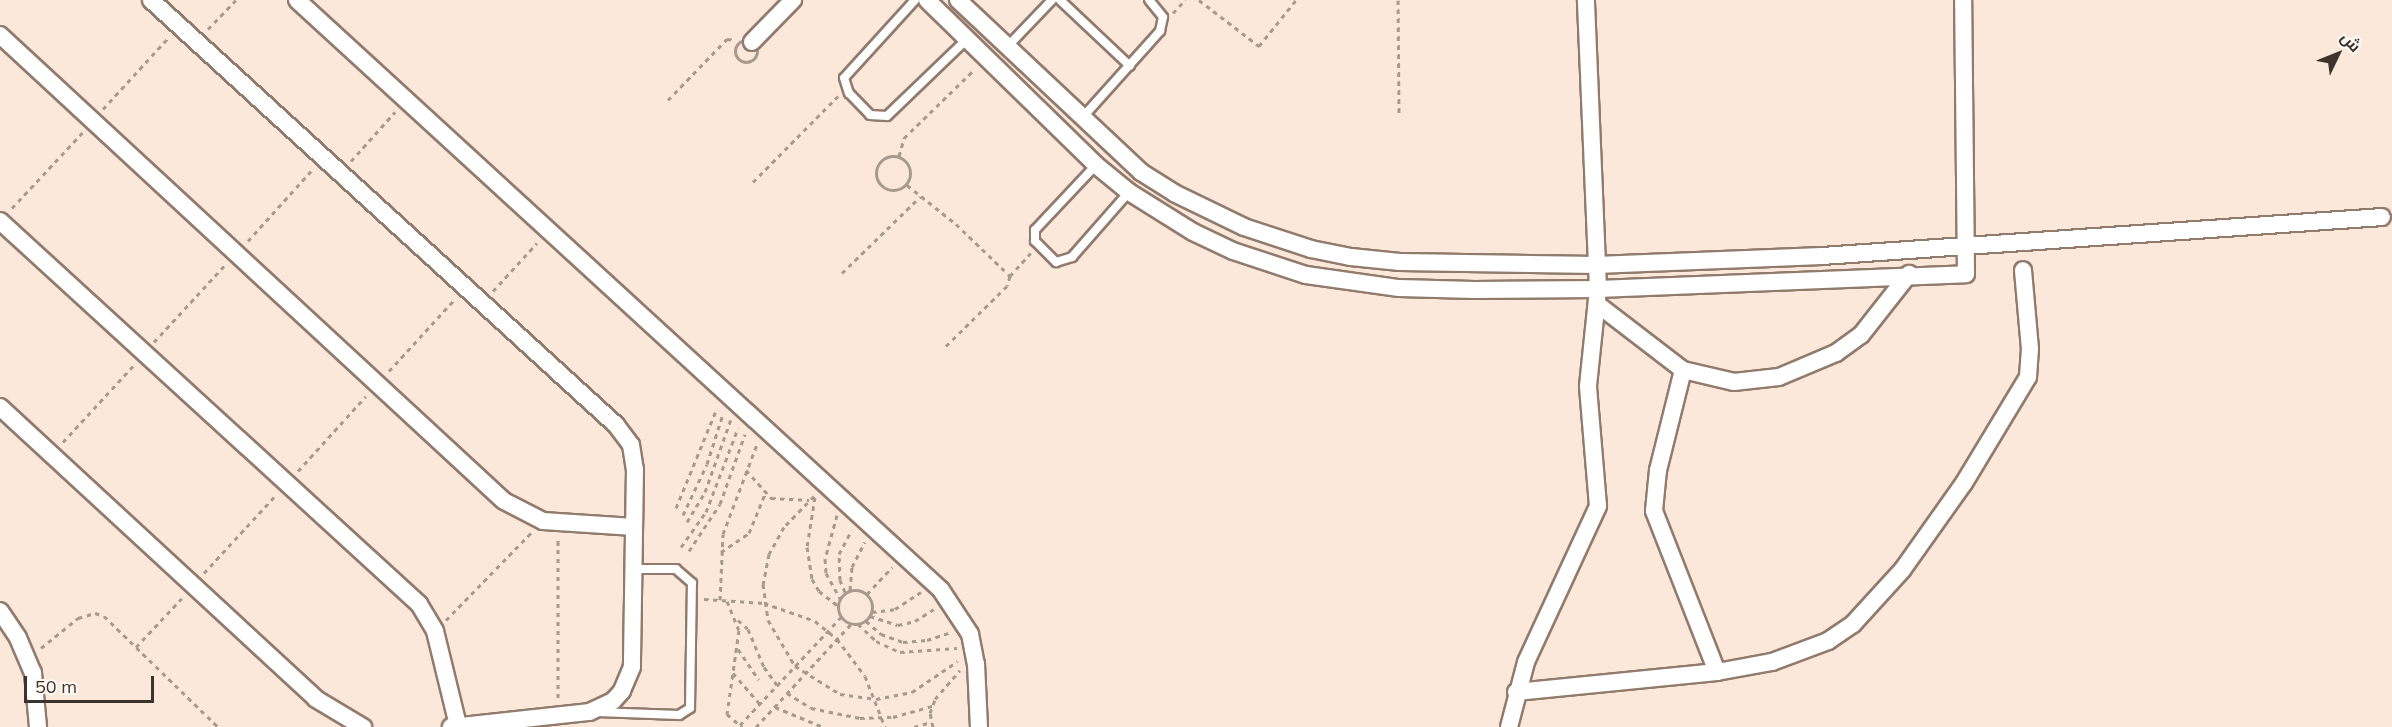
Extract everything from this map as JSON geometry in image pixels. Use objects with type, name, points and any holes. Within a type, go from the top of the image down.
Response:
[{"type":"street","points":[[0,221],[419,604],[435,631],[454,726],[589,712],[613,701],[629,680],[632,667],[634,457],[625,434],[151,0]]},
{"type":"street","points":[[297,0],[742,407],[821,490],[843,500],[947,596],[966,626],[973,646],[979,727]]},
{"type":"street","points":[[746,42],[793,0]]},
{"type":"street","points":[[927,0],[1096,165],[1129,192],[1163,215],[1233,251],[1306,275],[1399,288],[1597,296],[1909,274],[1966,274],[1963,0]]},
{"type":"street","points":[[957,0],[1141,172],[1174,193],[1244,227],[1311,249],[1400,261],[1596,265],[1822,256],[2382,217]]},
{"type":"street","points":[[1509,727],[1516,692],[1546,613],[1588,532],[1598,506],[1588,386],[1597,296],[1586,0]]},
{"type":"street","points":[[0,35],[504,501],[550,522],[634,526]]},
{"type":"street","points":[[1516,692],[1717,672],[1772,662],[1828,641],[1873,605],[1903,569],[1964,483],[2028,377],[2030,349],[2023,270]]},
{"type":"street","points":[[1597,296],[1683,370],[1734,382],[1779,377],[1819,362],[1861,335],[1909,274]]},
{"type":"street","points":[[1683,370],[1658,470],[1654,511],[1717,672]]},
{"type":"street","points":[[0,407],[316,699],[363,727]]},
{"type":"street","points":[[0,611],[28,659],[37,687],[38,727]]},
{"type":"lane","points":[[915,0],[848,71],[845,88],[870,115],[882,118],[967,39]]},
{"type":"lane","points":[[1008,47],[1052,0]]},
{"type":"lane","points":[[1060,0],[1130,66]]},
{"type":"lane","points":[[1082,118],[1130,66],[1162,25],[1160,11],[1149,0]]},
{"type":"lane","points":[[1096,165],[1035,230],[1039,245],[1056,262],[1067,261],[1129,192]]},
{"type":"lane","points":[[589,712],[686,713],[691,701],[692,583],[683,572],[634,569]]},
{"type":"path","points":[[197,42],[236,0]]},
{"type":"path","points":[[1199,0],[1259,46],[1296,0]]},
{"type":"path","points":[[1398,0],[1399,116]]},
{"type":"path","points":[[668,100],[727,39],[731,37],[746,42]]},
{"type":"path","points":[[899,156],[904,138],[986,58]]},
{"type":"path","points":[[753,182],[845,88]]},
{"type":"path","points":[[340,173],[406,99]]},
{"type":"path","points":[[899,156],[911,172],[907,185]]},
{"type":"path","points":[[899,156],[880,161],[876,174],[888,190],[907,185]]},
{"type":"path","points":[[52,455],[323,158]]},
{"type":"path","points":[[907,185],[956,224],[1010,276]]},
{"type":"path","points":[[842,273],[920,197]]},
{"type":"path","points":[[483,303],[549,230]]},
{"type":"path","points":[[945,347],[1007,286],[1010,276],[1039,245]]},
{"type":"path","points":[[136,647],[465,288]]},
{"type":"path","points":[[720,600],[723,534],[746,470],[742,407]]},
{"type":"path","points":[[675,508],[742,407]]},
{"type":"path","points":[[683,515],[707,464],[742,407]]},
{"type":"path","points":[[687,522],[705,492],[742,407]]},
{"type":"path","points":[[681,547],[706,512],[742,407]]},
{"type":"path","points":[[689,551],[720,504],[742,407]]},
{"type":"path","points":[[746,470],[765,494],[778,499],[810,500]]},
{"type":"path","points":[[821,490],[784,527],[769,554],[764,603],[773,632],[795,666],[840,694],[876,699],[899,696],[925,686],[973,646]]},
{"type":"path","points":[[821,490],[808,533],[808,560],[819,591],[838,606]]},
{"type":"path","points":[[721,552],[749,533],[765,494]]},
{"type":"path","points":[[840,598],[826,573],[825,559],[843,500]]},
{"type":"path","points":[[845,592],[840,580],[839,554],[843,542],[864,519]]},
{"type":"path","points":[[435,631],[550,522]]},
{"type":"path","points":[[550,522],[558,715]]},
{"type":"path","points":[[850,590],[856,556],[877,530]]},
{"type":"path","points":[[867,594],[904,555]]},
{"type":"path","points":[[867,594],[850,590],[845,592],[838,606],[841,616],[852,624],[858,624],[866,621],[871,614],[906,605],[930,579]]},
{"type":"path","points":[[867,594],[871,614]]},
{"type":"path","points":[[871,614],[905,625],[925,616],[947,596]]},
{"type":"path","points":[[692,599],[764,603],[800,613],[837,639],[865,676],[876,699],[885,727]]},
{"type":"path","points":[[728,601],[738,620],[748,629],[764,667],[777,685]]},
{"type":"path","points":[[28,659],[87,614],[104,616],[219,727]]},
{"type":"path","points":[[738,620],[737,648],[727,714],[741,726],[841,616]]},
{"type":"path","points":[[866,621],[890,638],[913,642],[966,626]]},
{"type":"path","points":[[756,727],[852,624]]},
{"type":"path","points":[[858,624],[876,641],[900,652],[944,652],[973,646]]},
{"type":"path","points":[[737,648],[759,680]]},
{"type":"path","points":[[933,727],[932,706],[960,670]]},
{"type":"path","points":[[733,673],[759,704]]},
{"type":"path","points":[[787,693],[811,708],[837,716],[882,718],[932,706]]},
{"type":"path","points":[[775,706],[823,727]]},
{"type":"path","points":[[914,727],[932,722]]}]
